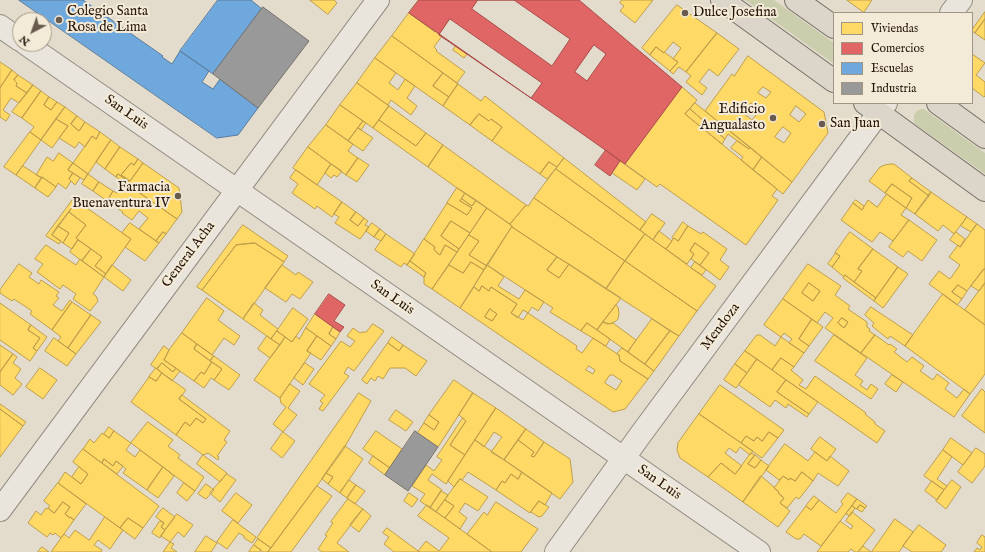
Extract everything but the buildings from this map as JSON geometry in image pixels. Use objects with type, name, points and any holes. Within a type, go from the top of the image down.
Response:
[{"type":"main road","points":[[722,0],[833,80]]},
{"type":"main road","points":[[796,0],[833,26]]},
{"type":"main road","points":[[939,104],[985,137]]},
{"type":"main road","points":[[877,106],[985,190]]},
{"type":"street","name":"General Acha","points":[[0,510],[378,0]]},
{"type":"street","points":[[953,12],[961,0]]},
{"type":"street","points":[[0,26],[12,34]]},
{"type":"street","name":"San Luis","points":[[38,52],[759,552]]},
{"type":"street","name":"Mendoza","points":[[556,552],[877,106]]},
{"type":"green space","points":[[745,0],[774,0],[833,42],[833,63]]},
{"type":"green space","points":[[921,109],[924,109],[985,153],[985,174],[914,123],[914,115]]},
{"type":"place","name":"Dulce Josefina","points":[[685,13]]},
{"type":"place","name":"Colegio Santa Rosa de Lima","points":[[59,20]]},
{"type":"place","name":"Edificio Angualasto","points":[[773,118]]},
{"type":"place","name":"San Juan","points":[[822,124]]},
{"type":"place","name":"Farmacia Buenaventura IV","points":[[178,196]]}]
